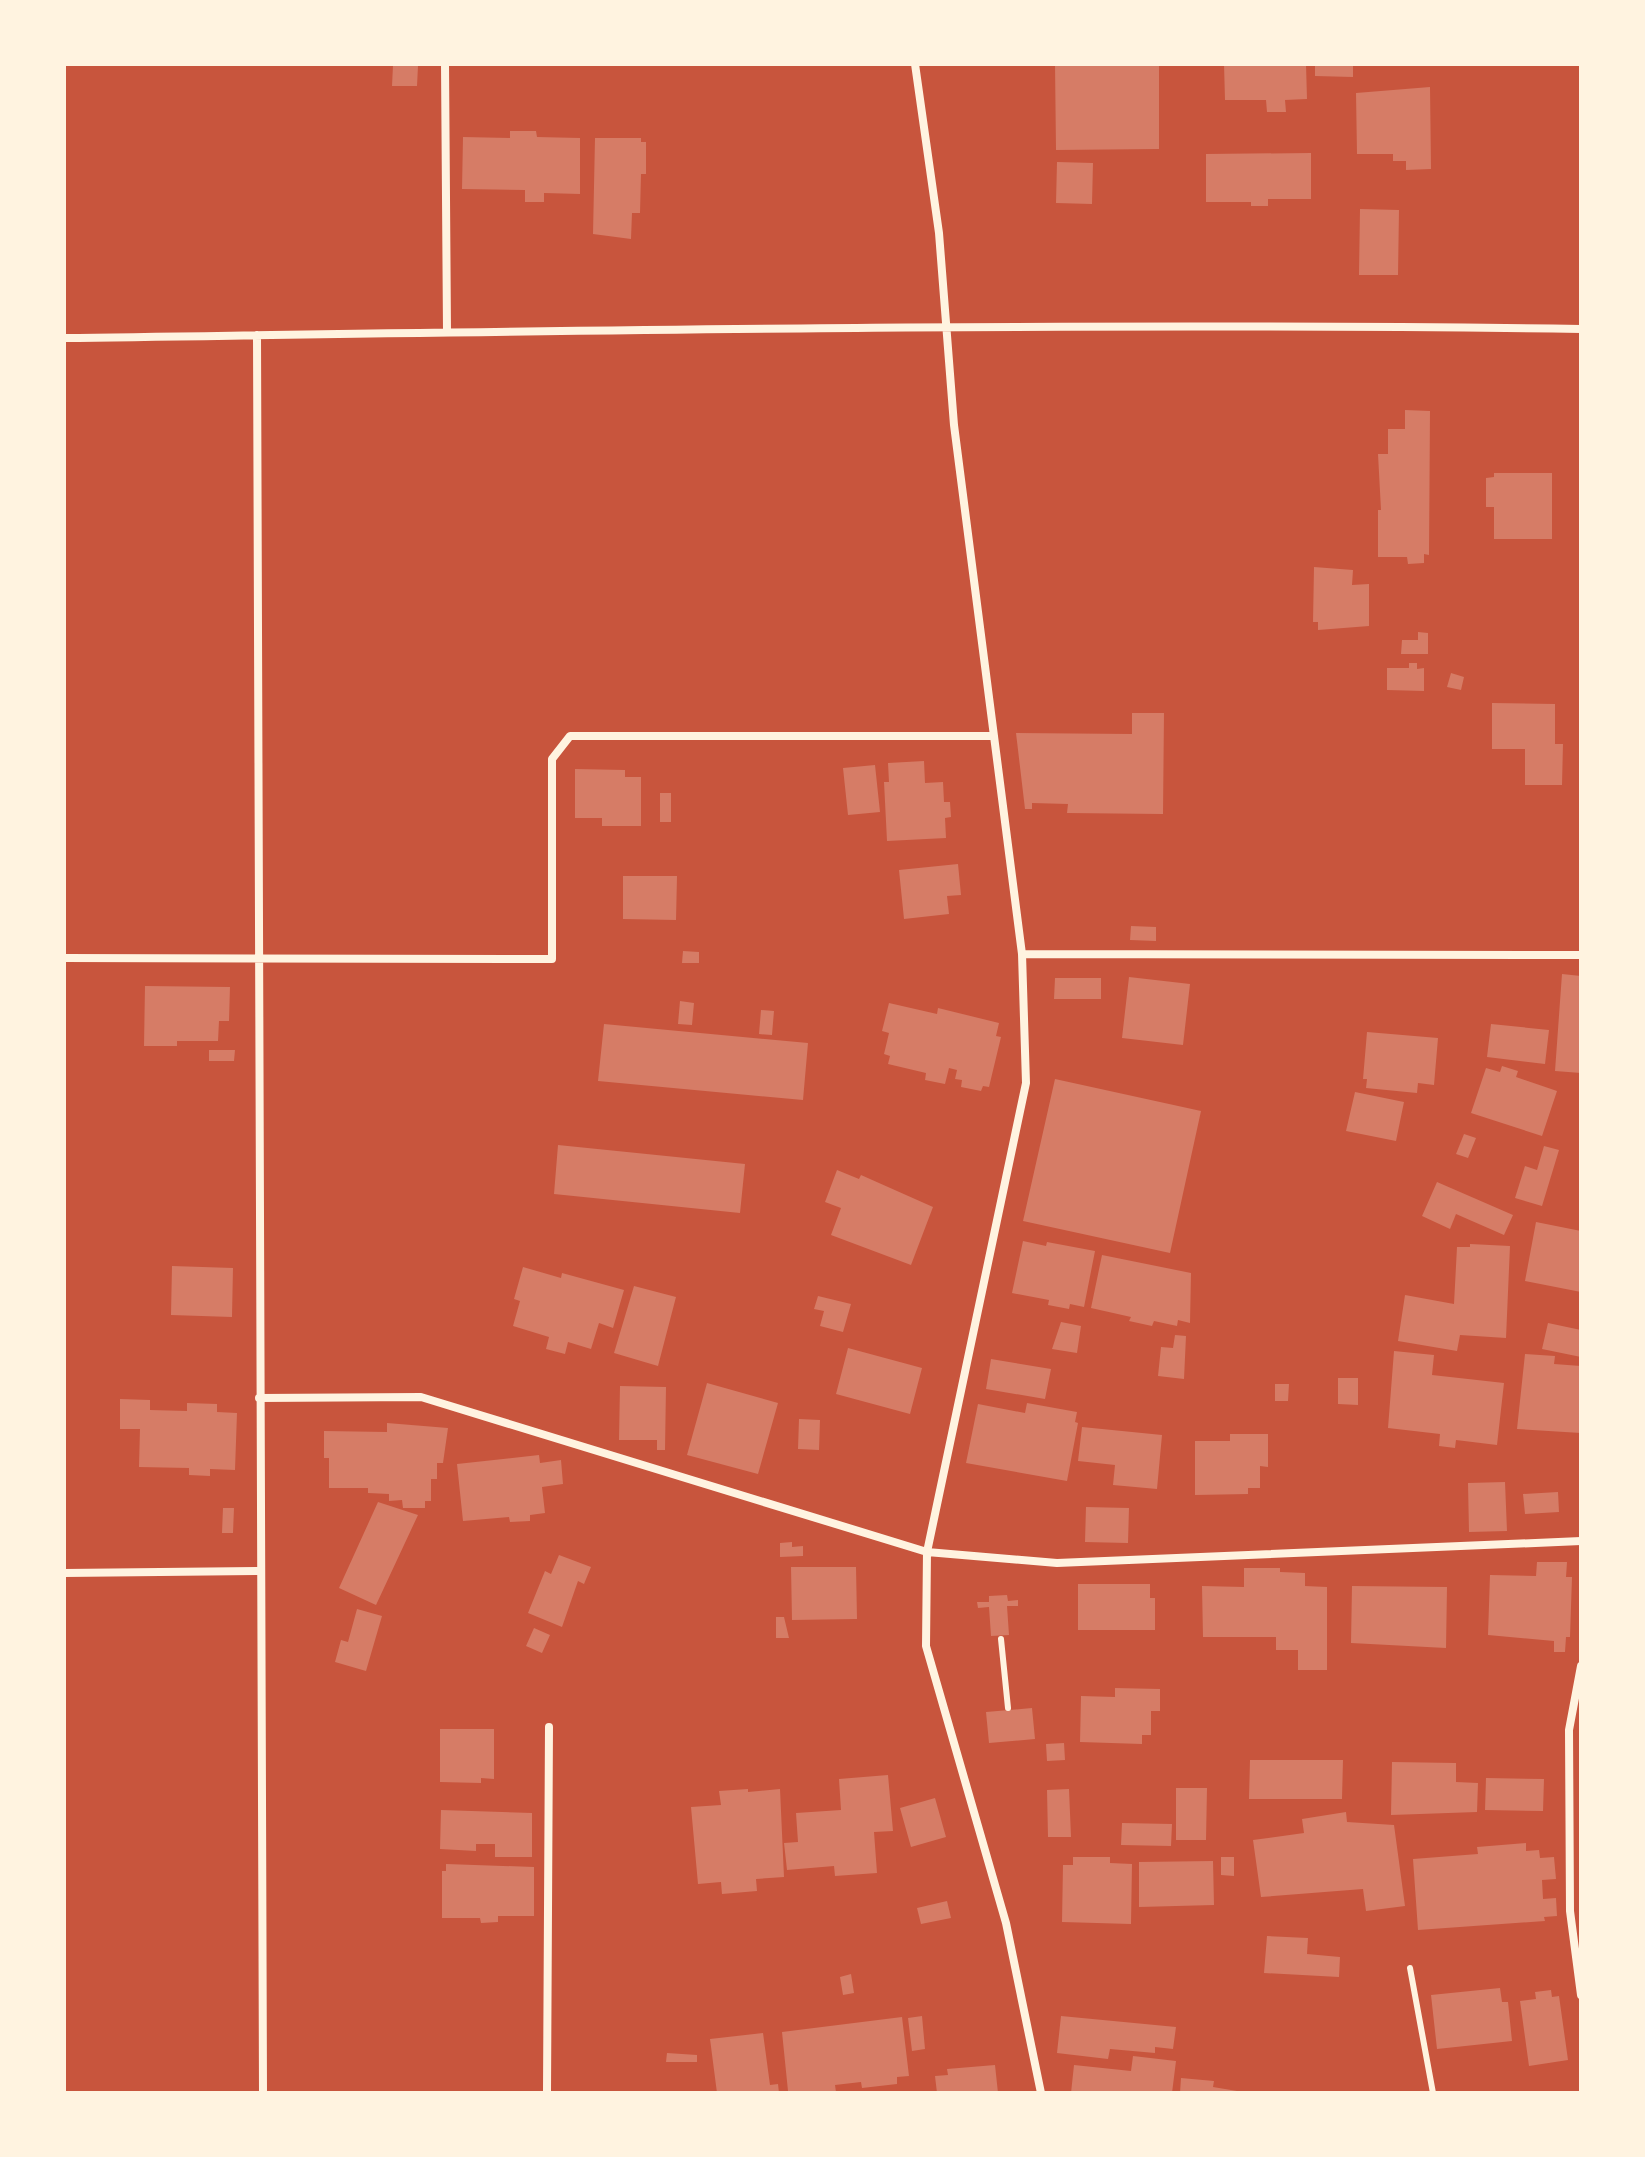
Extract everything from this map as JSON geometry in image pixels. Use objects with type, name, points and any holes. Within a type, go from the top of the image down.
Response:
[{"type":"street","points":[[445,64],[447,331]]},
{"type":"street","points":[[915,64],[939,233],[954,425],[1022,954],[1026,1083],[927,1552],[926,1646],[1006,1923],[1041,2093]]},
{"type":"street","points":[[64,338],[447,331],[1362,326],[1581,329]]},
{"type":"street","points":[[257,335],[258,1571],[263,2093]]},
{"type":"street","points":[[64,958],[552,959],[552,759],[570,736],[993,736]]},
{"type":"street","points":[[1022,954],[1581,955]]},
{"type":"street","points":[[259,1398],[421,1397],[927,1552],[1057,1563],[1581,1541]]},
{"type":"street","points":[[64,1573],[258,1571]]},
{"type":"street","points":[[1581,1666],[1569,1730],[1570,1911],[1581,1995]]},
{"type":"street","points":[[547,2093],[549,1727]]},
{"type":"lane","points":[[1001,1639],[1008,1708]]},
{"type":"lane","points":[[1410,1968],[1433,2093]]},
{"type":"building","points":[[1055,64],[1159,64],[1159,149],[1056,150]]},
{"type":"building","points":[[1224,64],[1306,64],[1307,99],[1285,100],[1286,112],[1267,112],[1266,100],[1225,100]]},
{"type":"building","points":[[1315,64],[1353,64],[1353,77],[1315,76]]},
{"type":"building","points":[[393,65],[418,66],[417,86],[392,86]]},
{"type":"building","points":[[1430,87],[1431,169],[1406,170],[1406,161],[1393,161],[1393,154],[1357,154],[1356,93]]},
{"type":"building","points":[[510,131],[536,131],[537,137],[580,138],[580,194],[544,193],[544,202],[525,202],[525,190],[462,189],[463,137],[510,138]]},
{"type":"building","points":[[595,138],[641,138],[641,142],[646,142],[646,174],[641,174],[640,213],[632,213],[631,239],[593,234]]},
{"type":"building","points":[[1311,153],[1311,199],[1268,199],[1268,206],[1251,206],[1251,202],[1206,202],[1206,154]]},
{"type":"building","points":[[1057,162],[1093,163],[1092,204],[1056,203]]},
{"type":"building","points":[[1360,209],[1399,210],[1398,275],[1359,275]]},
{"type":"building","points":[[1405,410],[1430,411],[1429,555],[1424,554],[1424,563],[1408,564],[1407,557],[1378,557],[1378,510],[1381,510],[1378,454],[1388,454],[1388,429],[1405,429]]},
{"type":"building","points":[[1494,473],[1552,473],[1552,539],[1494,539],[1494,507],[1486,507],[1486,478],[1494,477]]},
{"type":"building","points":[[1314,567],[1353,570],[1352,585],[1369,584],[1369,626],[1318,630],[1318,622],[1313,622]]},
{"type":"building","points":[[1418,632],[1428,633],[1428,654],[1401,654],[1402,640],[1418,640]]},
{"type":"building","points":[[1409,663],[1417,663],[1417,669],[1424,668],[1424,691],[1387,690],[1387,668],[1409,668]]},
{"type":"building","points":[[1451,673],[1464,677],[1461,690],[1447,687]]},
{"type":"building","points":[[1492,703],[1555,704],[1555,744],[1563,744],[1562,785],[1525,785],[1525,749],[1492,749]]},
{"type":"building","points":[[1132,713],[1164,713],[1163,814],[1067,813],[1068,804],[1032,803],[1032,809],[1025,809],[1016,733],[1132,734]]},
{"type":"building","points":[[924,761],[925,783],[943,782],[944,802],[950,802],[951,817],[945,818],[946,838],[887,841],[884,782],[889,782],[888,763]]},
{"type":"building","points":[[875,765],[880,812],[848,815],[843,768]]},
{"type":"building","points":[[575,769],[625,770],[625,777],[641,777],[641,826],[602,826],[602,818],[575,818]]},
{"type":"building","points":[[660,793],[671,793],[671,822],[660,822]]},
{"type":"building","points":[[958,864],[961,895],[947,896],[949,914],[904,919],[899,870]]},
{"type":"building","points":[[623,876],[677,876],[676,920],[623,919]]},
{"type":"building","points":[[1131,926],[1156,927],[1156,941],[1130,940]]},
{"type":"building","points":[[683,951],[699,952],[699,963],[682,963]]},
{"type":"building","points":[[1562,974],[1581,976],[1581,1073],[1555,1071]]},
{"type":"building","points":[[1129,977],[1190,984],[1183,1045],[1122,1038]]},
{"type":"building","points":[[1055,978],[1101,978],[1101,999],[1054,999]]},
{"type":"building","points":[[145,986],[230,987],[229,1021],[219,1021],[218,1041],[177,1041],[177,1046],[144,1046]]},
{"type":"building","points":[[680,1001],[694,1003],[692,1025],[678,1024]]},
{"type":"building","points":[[889,1003],[937,1014],[938,1008],[999,1023],[996,1036],[1001,1037],[989,1087],[983,1086],[981,1091],[961,1087],[962,1080],[955,1079],[957,1070],[949,1068],[945,1084],[925,1080],[926,1073],[888,1064],[890,1056],[884,1054],[889,1033],[882,1031]]},
{"type":"building","points":[[761,1010],[774,1011],[772,1035],[759,1034]]},
{"type":"building","points":[[604,1024],[808,1043],[803,1100],[598,1081]]},
{"type":"building","points":[[1491,1024],[1549,1030],[1545,1064],[1487,1057]]},
{"type":"building","points":[[1367,1032],[1438,1038],[1434,1085],[1418,1083],[1417,1093],[1366,1088],[1367,1079],[1363,1079]]},
{"type":"building","points":[[209,1050],[235,1050],[234,1061],[209,1061]]},
{"type":"building","points":[[1502,1066],[1518,1071],[1516,1077],[1557,1091],[1542,1136],[1471,1113],[1486,1068],[1500,1072]]},
{"type":"building","points":[[1055,1079],[1201,1111],[1170,1253],[1023,1221]]},
{"type":"building","points":[[1355,1092],[1404,1102],[1396,1141],[1346,1131]]},
{"type":"building","points":[[1464,1134],[1476,1138],[1468,1158],[1456,1154]]},
{"type":"building","points":[[558,1145],[745,1164],[740,1213],[554,1194]]},
{"type":"building","points":[[1544,1146],[1559,1150],[1542,1206],[1515,1198],[1525,1166],[1537,1170]]},
{"type":"building","points":[[837,1170],[859,1179],[861,1175],[933,1207],[911,1265],[831,1235],[841,1208],[825,1202]]},
{"type":"building","points":[[1437,1182],[1513,1215],[1504,1235],[1456,1214],[1450,1229],[1422,1216]]},
{"type":"building","points":[[1536,1222],[1581,1231],[1581,1292],[1525,1281]]},
{"type":"building","points":[[1023,1241],[1095,1251],[1084,1307],[1070,1304],[1069,1309],[1048,1305],[1049,1300],[1012,1293]]},
{"type":"building","points":[[1470,1244],[1510,1246],[1506,1338],[1460,1335],[1457,1351],[1398,1341],[1405,1295],[1454,1304],[1457,1247],[1470,1247]]},
{"type":"building","points":[[1102,1255],[1191,1273],[1190,1323],[1178,1320],[1177,1326],[1154,1321],[1152,1326],[1129,1321],[1131,1317],[1091,1308]]},
{"type":"building","points":[[172,1266],[233,1268],[232,1317],[171,1315]]},
{"type":"building","points":[[523,1267],[561,1278],[562,1273],[624,1290],[613,1328],[599,1323],[591,1349],[568,1342],[565,1354],[546,1349],[549,1337],[513,1326],[520,1301],[514,1299]]},
{"type":"building","points":[[634,1286],[676,1297],[658,1366],[614,1353]]},
{"type":"building","points":[[818,1296],[851,1304],[843,1332],[820,1326],[824,1311],[814,1309]]},
{"type":"building","points":[[1061,1322],[1081,1326],[1077,1353],[1052,1349]]},
{"type":"building","points":[[1548,1323],[1581,1330],[1581,1357],[1542,1349]]},
{"type":"building","points":[[1175,1335],[1186,1336],[1184,1379],[1158,1376],[1161,1347],[1173,1348]]},
{"type":"building","points":[[848,1348],[922,1368],[910,1414],[836,1394]]},
{"type":"building","points":[[1394,1351],[1434,1355],[1432,1375],[1504,1383],[1497,1445],[1456,1440],[1455,1448],[1439,1446],[1440,1434],[1388,1428]]},
{"type":"building","points":[[1525,1354],[1555,1356],[1554,1364],[1581,1366],[1581,1433],[1517,1429]]},
{"type":"building","points":[[991,1359],[1051,1369],[1045,1399],[986,1389]]},
{"type":"building","points":[[1338,1378],[1358,1378],[1358,1405],[1338,1404]]},
{"type":"building","points":[[707,1383],[778,1403],[758,1474],[687,1455]]},
{"type":"building","points":[[1275,1384],[1289,1384],[1288,1401],[1275,1401]]},
{"type":"building","points":[[620,1386],[666,1387],[665,1450],[657,1450],[657,1440],[619,1440]]},
{"type":"building","points":[[120,1399],[150,1400],[150,1410],[187,1411],[187,1403],[217,1404],[217,1412],[237,1413],[235,1470],[210,1469],[210,1476],[189,1475],[189,1468],[139,1467],[140,1429],[120,1429]]},
{"type":"building","points":[[1027,1403],[1077,1412],[1075,1422],[1078,1423],[1067,1481],[966,1463],[978,1404],[1025,1413]]},
{"type":"building","points":[[799,1419],[820,1420],[819,1450],[798,1449]]},
{"type":"building","points":[[387,1423],[448,1428],[443,1463],[437,1463],[437,1479],[431,1479],[431,1501],[425,1501],[425,1508],[403,1508],[402,1500],[389,1501],[389,1494],[368,1493],[368,1488],[329,1488],[329,1458],[324,1458],[324,1431],[387,1432]]},
{"type":"building","points":[[1082,1427],[1162,1435],[1157,1489],[1113,1485],[1115,1465],[1078,1461]]},
{"type":"building","points":[[1230,1434],[1268,1434],[1268,1467],[1260,1466],[1260,1488],[1248,1488],[1248,1494],[1195,1495],[1195,1441],[1230,1441]]},
{"type":"building","points":[[539,1455],[540,1463],[561,1460],[563,1484],[542,1487],[545,1513],[530,1515],[530,1521],[510,1522],[509,1517],[463,1521],[457,1464]]},
{"type":"building","points":[[1505,1482],[1507,1531],[1469,1532],[1468,1483]]},
{"type":"building","points":[[1558,1492],[1559,1512],[1525,1514],[1523,1494]]},
{"type":"building","points":[[378,1502],[418,1515],[376,1605],[339,1588]]},
{"type":"building","points":[[1086,1507],[1129,1508],[1128,1543],[1085,1542]]},
{"type":"building","points":[[223,1508],[234,1508],[233,1533],[222,1533]]},
{"type":"building","points":[[792,1542],[792,1547],[803,1546],[803,1556],[780,1557],[780,1543]]},
{"type":"building","points":[[559,1555],[591,1567],[584,1584],[578,1581],[562,1627],[528,1613],[545,1571],[551,1574]]},
{"type":"building","points":[[1537,1562],[1567,1562],[1566,1577],[1572,1577],[1570,1637],[1566,1637],[1565,1652],[1554,1652],[1554,1641],[1488,1635],[1490,1575],[1536,1576]]},
{"type":"building","points":[[791,1567],[856,1567],[857,1619],[792,1620]]},
{"type":"building","points":[[1244,1568],[1280,1568],[1280,1572],[1305,1573],[1305,1586],[1327,1587],[1327,1670],[1298,1670],[1298,1650],[1276,1650],[1276,1637],[1203,1637],[1202,1586],[1244,1587]]},
{"type":"building","points":[[1078,1584],[1150,1584],[1150,1598],[1155,1598],[1155,1630],[1078,1630]]},
{"type":"building","points":[[1352,1586],[1447,1587],[1446,1648],[1351,1643]]},
{"type":"building","points":[[1007,1595],[1008,1601],[1018,1600],[1018,1606],[1007,1606],[1009,1635],[991,1636],[989,1607],[978,1608],[977,1602],[989,1602],[989,1596]]},
{"type":"building","points":[[357,1609],[382,1616],[366,1671],[335,1662],[341,1640],[348,1642]]},
{"type":"building","points":[[776,1617],[784,1617],[789,1638],[776,1638]]},
{"type":"building","points":[[534,1628],[550,1635],[542,1653],[526,1646]]},
{"type":"building","points":[[1115,1688],[1160,1689],[1160,1711],[1151,1711],[1151,1735],[1142,1735],[1142,1744],[1080,1742],[1081,1696],[1115,1697]]},
{"type":"building","points":[[1032,1708],[1035,1739],[989,1743],[986,1712]]},
{"type":"building","points":[[440,1729],[494,1729],[494,1779],[481,1778],[481,1783],[440,1782]]},
{"type":"building","points":[[1064,1743],[1065,1760],[1047,1761],[1046,1744]]},
{"type":"building","points":[[1250,1760],[1343,1760],[1342,1799],[1249,1799]]},
{"type":"building","points":[[1392,1762],[1456,1763],[1456,1782],[1478,1783],[1477,1812],[1391,1815]]},
{"type":"building","points":[[888,1775],[893,1831],[874,1832],[877,1873],[835,1876],[834,1866],[787,1870],[784,1843],[798,1842],[796,1813],[841,1810],[839,1779]]},
{"type":"building","points":[[1486,1778],[1544,1779],[1543,1811],[1485,1810]]},
{"type":"building","points":[[1176,1788],[1207,1788],[1206,1840],[1176,1840]]},
{"type":"building","points":[[748,1789],[748,1792],[780,1789],[784,1877],[756,1879],[757,1891],[722,1894],[721,1882],[698,1884],[691,1807],[721,1805],[719,1791]]},
{"type":"building","points":[[1069,1789],[1071,1837],[1048,1837],[1047,1790]]},
{"type":"building","points":[[935,1798],[946,1837],[911,1847],[900,1808]]},
{"type":"building","points":[[441,1810],[532,1813],[532,1857],[495,1857],[495,1844],[476,1844],[476,1851],[440,1849]]},
{"type":"building","points":[[1346,1812],[1347,1822],[1394,1825],[1405,1906],[1366,1911],[1363,1889],[1261,1897],[1253,1840],[1304,1833],[1302,1819]]},
{"type":"building","points":[[1122,1823],[1172,1824],[1171,1846],[1121,1845]]},
{"type":"building","points":[[1526,1843],[1526,1851],[1539,1850],[1540,1858],[1554,1857],[1556,1879],[1542,1880],[1543,1899],[1556,1898],[1557,1916],[1544,1917],[1545,1921],[1418,1930],[1413,1859],[1478,1854],[1477,1847]]},
{"type":"building","points":[[1073,1857],[1110,1857],[1110,1863],[1132,1864],[1131,1924],[1062,1922],[1063,1865],[1073,1865]]},
{"type":"building","points":[[1221,1857],[1234,1857],[1234,1876],[1221,1875]]},
{"type":"building","points":[[1213,1861],[1214,1905],[1139,1907],[1139,1862]]},
{"type":"building","points":[[446,1864],[534,1867],[534,1916],[498,1916],[498,1922],[481,1923],[480,1918],[442,1918],[442,1871],[446,1871]]},
{"type":"building","points":[[947,1901],[951,1918],[921,1924],[917,1908]]},
{"type":"building","points":[[1267,1936],[1308,1938],[1307,1954],[1340,1957],[1339,1977],[1264,1973]]},
{"type":"building","points":[[851,1974],[854,1993],[843,1995],[840,1977]]},
{"type":"building","points":[[1500,1988],[1502,2002],[1508,2002],[1512,2041],[1437,2049],[1431,1995]]},
{"type":"building","points":[[1551,1990],[1552,1997],[1559,1996],[1568,2060],[1529,2066],[1520,2001],[1536,1999],[1535,1992]]},
{"type":"building","points":[[922,2016],[925,2049],[912,2051],[908,2018]]},
{"type":"building","points":[[1061,2016],[1176,2027],[1173,2049],[1155,2047],[1155,2053],[1110,2049],[1108,2059],[1057,2053]]},
{"type":"building","points":[[902,2017],[909,2076],[897,2077],[897,2084],[862,2088],[861,2082],[835,2085],[836,2092],[828,2093],[788,2091],[782,2032]]},
{"type":"building","points":[[763,2033],[770,2085],[778,2084],[779,2093],[717,2093],[710,2039]]},
{"type":"building","points":[[667,2053],[697,2055],[697,2062],[666,2062]]},
{"type":"building","points":[[1133,2056],[1176,2061],[1172,2093],[1071,2093],[1074,2065],[1131,2071]]},
{"type":"building","points":[[995,2065],[998,2093],[937,2093],[935,2076],[948,2075],[947,2069]]},
{"type":"building","points":[[1181,2078],[1214,2081],[1213,2087],[1249,2093],[1180,2093]]}]
